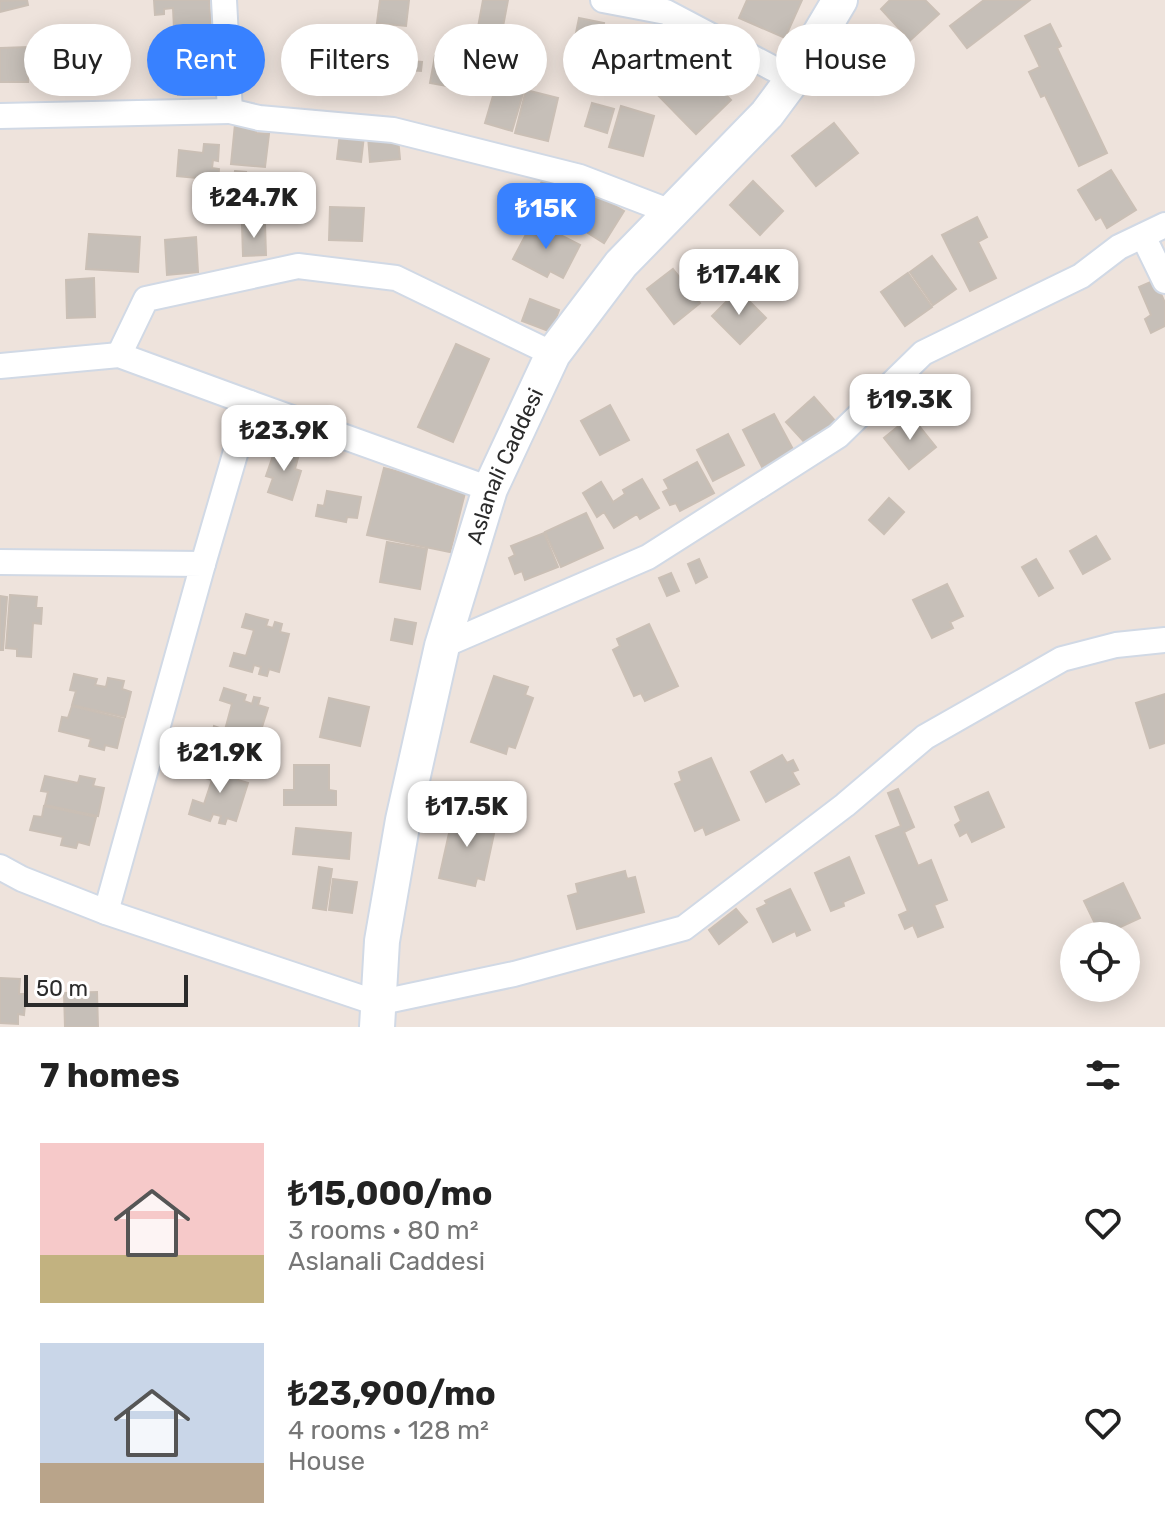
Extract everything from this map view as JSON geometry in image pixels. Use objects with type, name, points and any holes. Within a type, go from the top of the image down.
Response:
[{"type":"street","points":[[224,0],[230,111]]},
{"type":"street","points":[[603,0],[666,12],[776,70]]},
{"type":"street","name":"Aslanali Caddesi","points":[[826,24],[840,0]]},
{"type":"street","name":"Aslanali Caddesi","points":[[377,1015],[382,941],[403,820],[442,646],[490,489],[553,354],[621,264],[767,114],[780,96]]},
{"type":"street","points":[[0,116],[230,111],[259,118],[393,130],[580,177],[671,212]]},
{"type":"street","points":[[442,646],[648,557],[838,436],[923,353],[1081,276],[1119,247],[1154,230],[1165,281]]},
{"type":"street","points":[[119,355],[146,299],[298,266],[396,278],[553,354]]},
{"type":"street","points":[[0,366],[119,355],[490,489]]},
{"type":"street","points":[[106,912],[250,403]]},
{"type":"street","points":[[0,562],[203,564]]},
{"type":"street","points":[[0,867],[22,879],[106,912],[377,1015],[684,928],[845,805],[925,737],[1062,659],[1116,645],[1165,640]]},
{"type":"building","points":[[27,0],[28,5],[0,12],[0,1]]},
{"type":"building","points":[[154,0],[209,0],[211,24],[174,24],[173,8],[155,15]]},
{"type":"building","points":[[380,0],[409,0],[406,24],[377,23]]},
{"type":"building","points":[[483,0],[508,0],[503,24],[479,24]]},
{"type":"building","points":[[747,0],[802,0],[791,24],[776,24],[776,34],[760,27],[760,24],[739,18]]},
{"type":"building","points":[[890,0],[925,0],[939,14],[915,36],[915,24],[895,24],[881,9]]},
{"type":"building","points":[[984,0],[1030,0],[967,48],[950,26]]},
{"type":"building","points":[[579,18],[604,23],[604,24],[578,24]]},
{"type":"building","points":[[1050,24],[1061,46],[1057,48],[1107,153],[1079,166],[1045,95],[1041,97],[1029,72],[1040,67],[1025,36]]},
{"type":"building","points":[[24,47],[24,82],[0,82],[0,48]]},
{"type":"building","points":[[434,61],[434,84],[430,83]]},
{"type":"building","points":[[493,96],[522,96],[512,131],[485,123]]},
{"type":"building","points":[[524,96],[558,98],[548,141],[515,133]]},
{"type":"building","points":[[659,96],[727,96],[731,100],[696,134]]},
{"type":"building","points":[[592,103],[614,109],[607,133],[585,126]]},
{"type":"building","points":[[621,106],[654,116],[643,156],[609,147]]},
{"type":"building","points":[[834,123],[858,153],[816,186],[792,156]]},
{"type":"building","points":[[235,124],[256,126],[256,133],[269,134],[265,167],[231,164]]},
{"type":"building","points":[[340,133],[364,136],[361,162],[337,159]]},
{"type":"building","points":[[368,136],[398,138],[400,159],[370,162]]},
{"type":"building","points":[[204,144],[219,145],[218,161],[213,160],[212,168],[219,169],[218,180],[177,176],[179,150],[203,153]]},
{"type":"building","points":[[1111,170],[1136,210],[1107,228],[1101,217],[1096,220],[1078,190]]},
{"type":"building","points":[[235,171],[246,172],[245,179],[234,179]]},
{"type":"building","points":[[545,175],[556,181],[540,214],[529,208]]},
{"type":"building","points":[[753,181],[783,211],[760,235],[730,205]]},
{"type":"building","points":[[591,192],[624,211],[604,243],[572,223]]},
{"type":"building","points":[[330,207],[364,208],[362,241],[329,240]]},
{"type":"building","points":[[977,217],[987,237],[978,242],[996,278],[970,291],[942,235]]},
{"type":"building","points":[[533,221],[580,245],[563,278],[550,271],[547,277],[513,259]]},
{"type":"building","points":[[265,224],[266,255],[243,256],[242,225]]},
{"type":"building","points":[[89,234],[140,237],[138,272],[86,269]]},
{"type":"building","points":[[196,237],[198,272],[167,275],[165,240]]},
{"type":"building","points":[[932,256],[956,289],[933,305],[910,272]]},
{"type":"building","points":[[673,269],[700,303],[674,324],[647,289]]},
{"type":"building","points":[[908,273],[932,307],[905,326],[881,292]]},
{"type":"building","points":[[94,278],[95,317],[67,318],[66,280]]},
{"type":"building","points":[[1155,280],[1165,303],[1165,326],[1151,333],[1145,319],[1151,315],[1139,287]]},
{"type":"building","points":[[738,290],[766,318],[740,344],[712,316]]},
{"type":"building","points":[[530,299],[559,310],[551,332],[522,321]]},
{"type":"building","points":[[456,344],[489,359],[453,442],[418,427]]},
{"type":"building","points":[[936,380],[952,411],[943,416],[926,386]]},
{"type":"building","points":[[814,397],[836,422],[808,446],[786,422]]},
{"type":"building","points":[[610,405],[629,440],[600,455],[581,421]]},
{"type":"building","points":[[774,414],[794,451],[762,467],[743,430]]},
{"type":"building","points":[[911,416],[936,447],[909,469],[884,438]]},
{"type":"building","points":[[728,434],[744,465],[713,481],[697,450]]},
{"type":"building","points":[[276,447],[299,454],[295,469],[301,471],[292,500],[268,492],[273,478],[266,476]]},
{"type":"building","points":[[697,462],[714,493],[680,511],[676,503],[670,505],[663,492],[669,489],[664,480]]},
{"type":"building","points":[[384,468],[435,481],[434,485],[465,493],[450,552],[367,535]]},
{"type":"building","points":[[642,479],[659,508],[640,519],[637,514],[614,528],[604,512],[597,517],[583,493],[601,482],[613,502],[625,494],[623,490]]},
{"type":"building","points":[[327,491],[361,497],[357,518],[347,517],[346,522],[316,516],[318,505],[324,506]]},
{"type":"building","points":[[889,498],[904,512],[884,534],[869,520]]},
{"type":"building","points":[[586,513],[603,548],[561,567],[545,532]]},
{"type":"building","points":[[544,533],[558,567],[525,580],[522,571],[515,574],[509,558],[515,555],[511,546]]},
{"type":"building","points":[[1096,536],[1110,559],[1083,574],[1070,551]]},
{"type":"building","points":[[387,542],[427,549],[420,589],[380,582]]},
{"type":"building","points":[[699,559],[707,577],[696,583],[688,564]]},
{"type":"building","points":[[1036,559],[1053,588],[1039,596],[1022,567]]},
{"type":"building","points":[[671,573],[679,591],[667,596],[659,578]]},
{"type":"building","points":[[947,584],[963,616],[950,622],[953,628],[932,638],[913,600]]},
{"type":"building","points":[[10,595],[37,597],[36,608],[42,608],[41,624],[33,623],[31,657],[17,656],[17,649],[6,648]]},
{"type":"building","points":[[0,596],[7,597],[3,650],[0,650]]},
{"type":"building","points":[[246,614],[268,620],[266,626],[273,628],[275,622],[282,624],[280,632],[289,634],[279,672],[269,669],[267,676],[259,674],[261,667],[254,665],[252,672],[230,666],[234,653],[246,656],[254,630],[242,627]]},
{"type":"building","points":[[395,619],[416,623],[412,644],[391,640]]},
{"type":"building","points":[[649,624],[678,686],[645,701],[641,693],[634,696],[613,650],[620,646],[617,639]]},
{"type":"building","points":[[74,674],[97,679],[95,685],[106,687],[108,678],[124,681],[122,689],[131,692],[125,717],[72,705],[76,691],[70,690]]},
{"type":"building","points":[[494,676],[528,687],[525,695],[533,698],[515,748],[508,746],[506,754],[471,742]]},
{"type":"building","points":[[224,688],[246,695],[244,701],[252,704],[254,697],[260,698],[258,705],[268,708],[256,746],[248,744],[246,751],[238,748],[240,742],[233,740],[231,747],[210,741],[214,726],[225,730],[232,704],[220,700]]},
{"type":"building","points":[[1165,694],[1165,743],[1150,748],[1136,703]]},
{"type":"building","points":[[329,698],[369,707],[360,746],[320,737]]},
{"type":"building","points":[[72,706],[124,719],[117,748],[105,745],[104,750],[89,746],[91,739],[59,731],[62,717],[68,718]]},
{"type":"building","points":[[782,755],[787,763],[793,760],[798,770],[792,772],[799,784],[766,802],[751,772]]},
{"type":"building","points":[[711,758],[739,820],[706,835],[703,827],[695,831],[675,784],[682,781],[679,772]]},
{"type":"building","points":[[204,762],[226,769],[223,776],[231,778],[233,771],[241,773],[238,780],[248,783],[236,821],[227,818],[225,824],[219,823],[221,816],[213,814],[210,821],[189,814],[193,800],[204,804],[212,780],[199,776]]},
{"type":"building","points":[[294,765],[329,765],[329,790],[336,791],[336,805],[284,805],[284,790],[294,790]]},
{"type":"building","points":[[45,776],[78,783],[80,776],[95,779],[93,786],[104,788],[98,816],[45,805],[48,792],[41,791]]},
{"type":"building","points":[[898,789],[914,827],[904,832],[918,866],[931,860],[947,900],[934,905],[943,927],[918,937],[913,925],[905,929],[899,915],[908,911],[876,836],[901,826],[888,793]]},
{"type":"building","points":[[988,792],[1004,827],[972,842],[967,832],[960,836],[955,825],[961,821],[955,807]]},
{"type":"building","points":[[44,806],[96,817],[89,845],[78,842],[76,848],[61,845],[63,837],[30,830],[34,816],[42,817]]},
{"type":"building","points":[[454,811],[488,819],[486,827],[495,829],[484,880],[477,878],[475,886],[439,878]]},
{"type":"building","points":[[296,828],[351,833],[349,859],[293,854]]},
{"type":"building","points":[[849,857],[864,893],[831,911],[815,873]]},
{"type":"building","points":[[319,867],[332,869],[326,910],[313,908]]},
{"type":"building","points":[[625,871],[627,879],[635,877],[644,912],[577,929],[568,896],[578,893],[576,884]]},
{"type":"building","points":[[333,879],[357,882],[352,913],[329,910]]},
{"type":"building","points":[[1123,883],[1140,918],[1131,922],[1094,922],[1084,901]]},
{"type":"building","points":[[790,889],[810,930],[797,936],[795,931],[773,942],[757,909],[767,904],[765,901]]},
{"type":"building","points":[[736,909],[747,922],[719,944],[709,930]]},
{"type":"building","points":[[0,978],[20,979],[19,994],[26,994],[24,1015],[18,1014],[18,1024],[0,1023]]},
{"type":"building","points":[[97,992],[98,1027],[65,1027],[64,993]]}]
